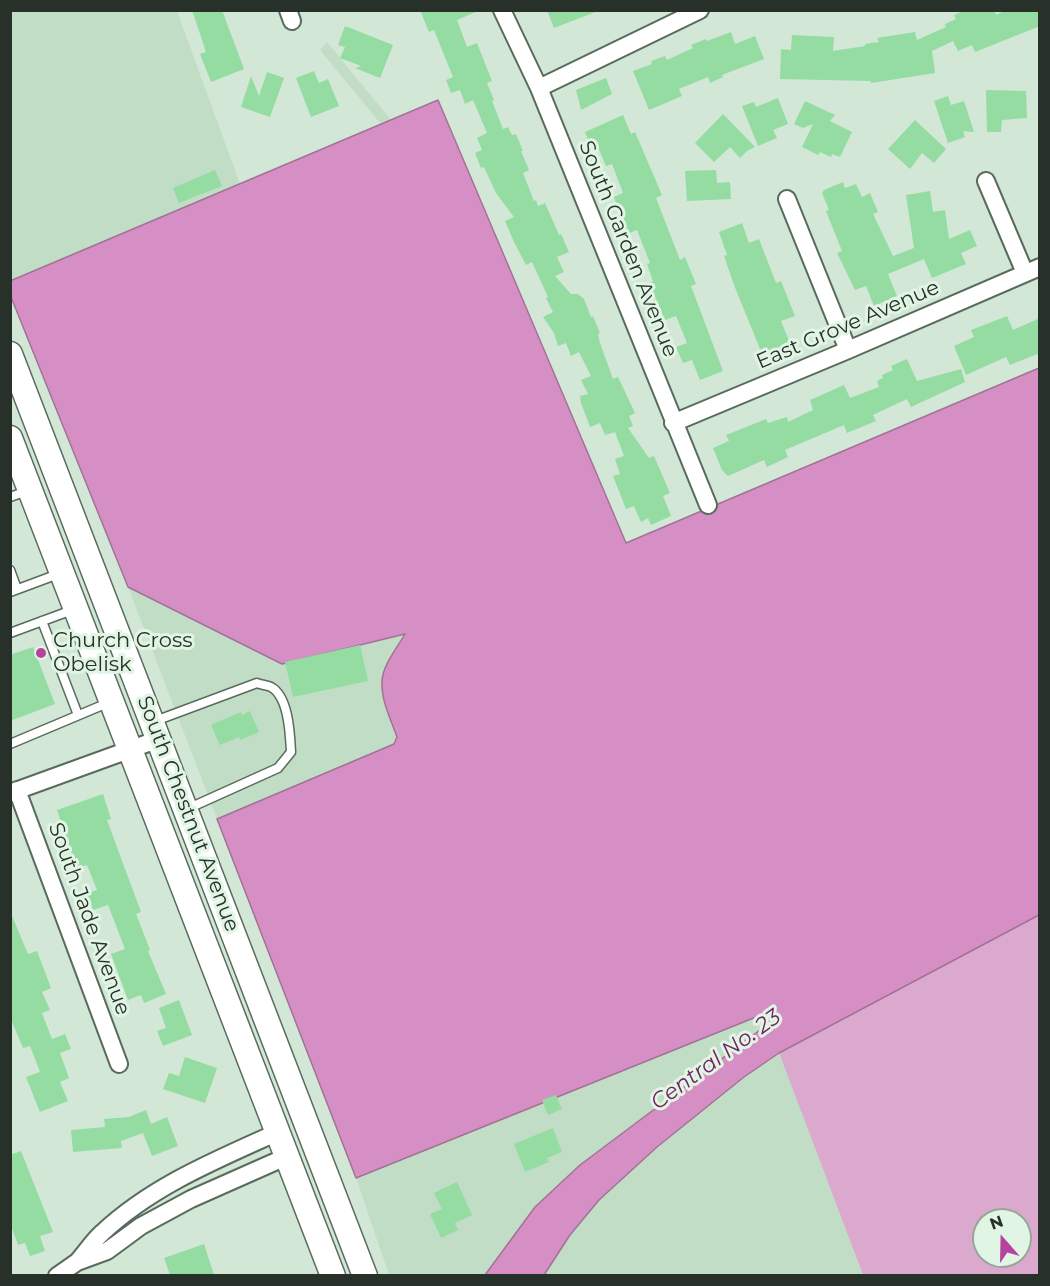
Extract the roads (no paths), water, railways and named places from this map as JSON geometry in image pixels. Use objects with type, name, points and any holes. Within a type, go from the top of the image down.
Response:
[{"type":"main road","name":"South Chestnut Avenue","points":[[10,354],[365,1275]]},
{"type":"main road","name":"South Chestnut Avenue","points":[[10,438],[20,494],[63,573],[333,1275]]},
{"type":"street","name":"South Garden Avenue","points":[[502,10],[539,88],[708,505]]},
{"type":"street","points":[[539,88],[700,10]]},
{"type":"street","points":[[986,181],[1032,270]]},
{"type":"street","points":[[787,199],[848,350]]},
{"type":"street","name":"East Grove Avenue","points":[[674,423],[1032,270]]},
{"type":"street","points":[[14,792],[131,749],[156,730]]},
{"type":"street","name":"South Jade Avenue","points":[[14,792],[118,1064]]},
{"type":"street","points":[[80,1269],[100,1234],[148,1197],[190,1172],[278,1132]]},
{"type":"street","points":[[57,1275],[80,1269],[141,1226],[190,1199],[288,1156]]},
{"type":"lane","points":[[10,570],[14,590],[63,573]]},
{"type":"lane","points":[[10,633],[76,609]]},
{"type":"lane","points":[[42,621],[78,715]]},
{"type":"lane","points":[[156,730],[257,683],[272,687],[279,695],[289,721],[291,752],[278,768],[186,809]]},
{"type":"lane","points":[[10,744],[112,701]]},
{"type":"place","name":"Church Cross Obelisk","points":[[41,653]]},
{"type":"water label","name":"Central No. 23","points":[[716,1060]]}]
